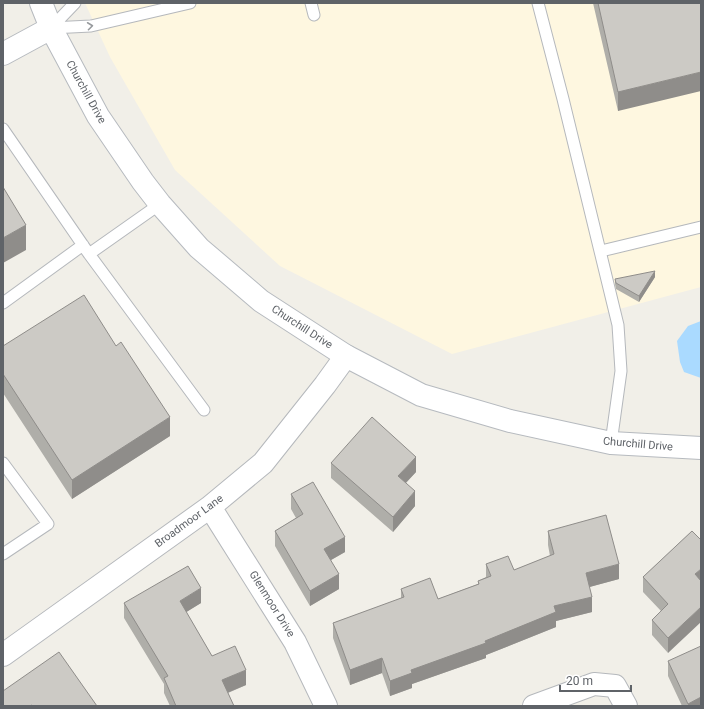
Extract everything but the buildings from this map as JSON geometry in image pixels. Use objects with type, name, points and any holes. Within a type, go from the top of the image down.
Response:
[{"type":"street","name":"Churchill Drive","points":[[41,3],[52,28],[98,116],[160,204],[200,248],[261,301],[346,356],[421,395],[510,422],[611,443],[701,448]]},
{"type":"street","points":[[3,54],[52,28]]},
{"type":"street","name":"Broadmoor Lane","points":[[3,655],[210,507],[263,463],[326,385],[346,356]]},
{"type":"street","name":"Glenmoor Drive","points":[[210,507],[295,642],[326,706]]},
{"type":"street","points":[[534,706],[594,684],[615,686],[626,706]]},
{"type":"lane","points":[[52,28],[75,3]]},
{"type":"lane","points":[[52,28],[91,26],[190,3]]},
{"type":"lane","points":[[311,3],[314,15]]},
{"type":"lane","points":[[538,3],[601,251],[618,325],[621,371],[611,443]]},
{"type":"lane","points":[[3,129],[86,249],[204,410]]},
{"type":"lane","points":[[3,304],[86,249],[160,204]]},
{"type":"lane","points":[[601,251],[701,227]]},
{"type":"lane","points":[[3,463],[48,524],[3,554]]},
{"type":"shaded area","points":[[85,3],[701,3],[701,287],[452,354],[280,266],[175,170],[110,57]]},
{"type":"water","points":[[701,321],[701,378],[684,372],[680,362],[677,341],[688,326]]}]
